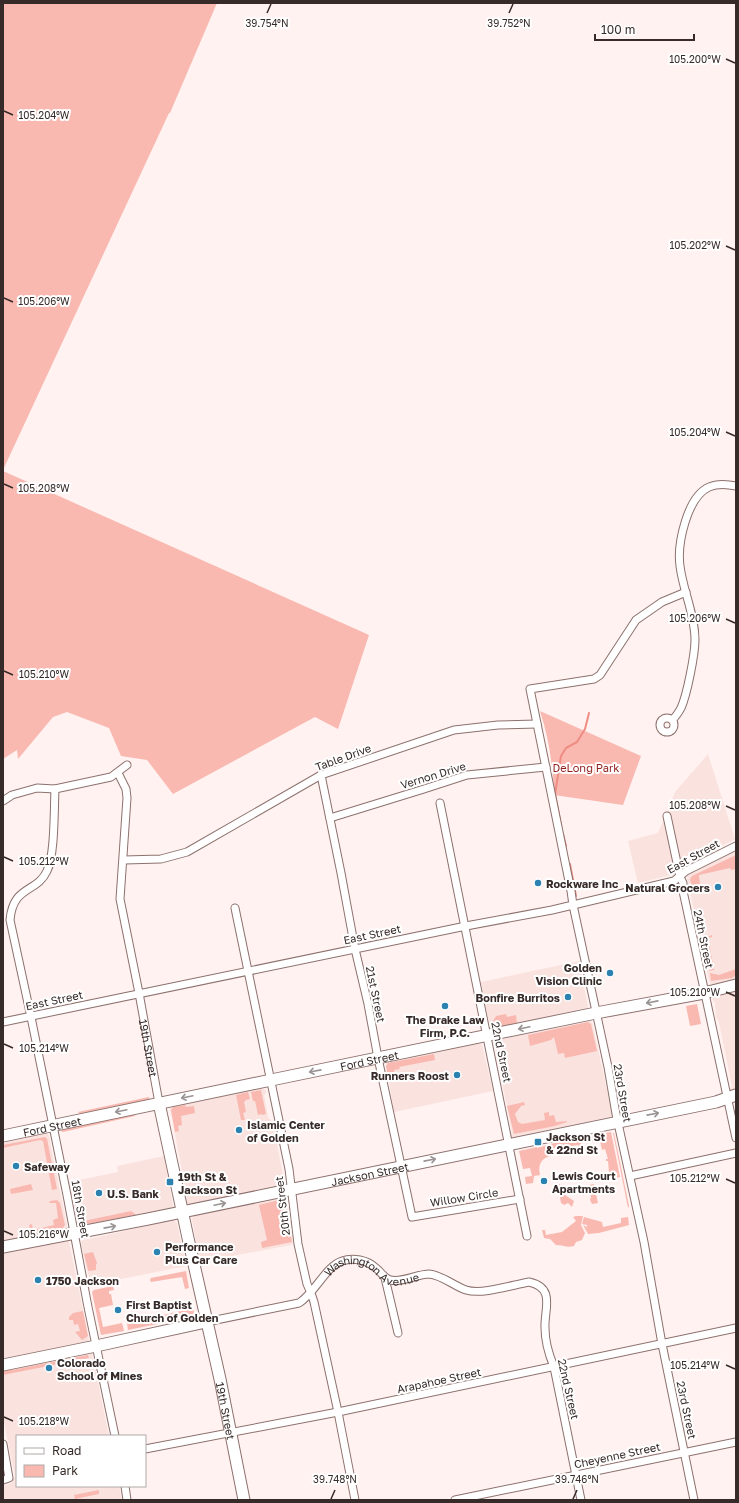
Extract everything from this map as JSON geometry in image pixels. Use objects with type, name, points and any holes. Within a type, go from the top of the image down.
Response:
[{"type":"main road","name":"Ford Street","points":[[3,1136],[736,985]]},
{"type":"main road","name":"Jackson Street","points":[[3,1247],[74,1234],[400,1166],[509,1145],[732,1097]]},
{"type":"main road","name":"19th Street","points":[[159,1103],[206,1322],[204,1337],[244,1500]]},
{"type":"main road","name":"Washington Avenue","points":[[3,1365],[206,1322]]},
{"type":"main road","name":"19th Street","points":[[227,1433],[237,1500]]},
{"type":"street","points":[[672,720],[677,716],[683,702],[695,641],[691,611],[680,564],[680,541],[690,509],[697,496],[708,487],[725,484],[736,486]]},
{"type":"street","name":"23rd Street","points":[[686,592],[662,602],[636,620],[600,675],[594,679],[530,689],[573,905],[630,1176],[694,1500]]},
{"type":"street","name":"Table Drive","points":[[124,860],[161,859],[187,852],[320,775],[454,730],[498,724],[537,724]]},
{"type":"street","points":[[3,800],[12,795],[37,788],[55,789],[111,777],[127,765]]},
{"type":"street","name":"Vernon Drive","points":[[330,818],[467,775],[546,767]]},
{"type":"street","name":"19th Street","points":[[118,772],[126,789],[127,798],[124,860],[120,899],[159,1103]]},
{"type":"street","name":"21st Street","points":[[320,775],[400,1166],[412,1217]]},
{"type":"street","name":"18th Street","points":[[55,789],[52,848],[48,868],[46,873],[38,882],[16,898],[11,909],[10,925],[31,1017],[115,1435]]},
{"type":"street","name":"22nd Street","points":[[440,803],[466,926],[527,1236]]},
{"type":"street","name":"24th Street","points":[[667,816],[680,877],[683,883],[683,891],[704,992],[732,1097],[736,1138]]},
{"type":"street","name":"East Street","points":[[3,1022],[573,905],[674,881],[686,871],[736,846]]},
{"type":"street","name":"20th Street","points":[[235,908],[289,1169],[298,1244],[307,1284],[311,1293],[338,1412],[355,1500]]},
{"type":"street","points":[[630,1176],[736,1153]]},
{"type":"street","name":"Willow Circle","points":[[412,1217],[520,1199]]},
{"type":"street","name":"Washington Avenue","points":[[206,1322],[299,1303],[311,1293],[331,1267],[336,1263],[348,1259],[365,1262],[376,1268],[385,1278],[391,1280],[429,1274],[438,1277],[458,1288],[468,1291],[482,1291],[529,1282],[539,1286]]},
{"type":"street","points":[[385,1278],[398,1333]]},
{"type":"street","name":"22nd Street","points":[[539,1286],[547,1296],[548,1302],[545,1330],[581,1500]]},
{"type":"street","name":"Arapahoe Street","points":[[146,1449],[338,1412],[736,1328]]},
{"type":"street","name":"Cheyenne Street","points":[[455,1500],[468,1499],[736,1442]]},
{"type":"street","points":[[3,1444],[6,1479]]},
{"type":"street","points":[[125,1487],[127,1500]]},
{"type":"shaded area","points":[[708,754],[735,839],[671,875],[638,883],[628,841],[658,833],[675,792]]},
{"type":"shaded area","points":[[736,850],[736,980],[712,985],[709,981],[687,878],[690,874]]},
{"type":"shaded area","points":[[579,961],[588,1007],[587,1009],[492,1029],[490,1027],[481,982]]},
{"type":"shaded area","points":[[736,989],[736,1090],[732,1092],[730,1090],[732,1087],[719,1022],[716,1017],[715,1003],[712,999],[714,995]]},
{"type":"shaded area","points":[[589,1021],[592,1022],[613,1118],[511,1138],[512,1132],[494,1041]]},
{"type":"shaded area","points":[[478,1043],[482,1045],[493,1091],[394,1112],[386,1063]]},
{"type":"shaded area","points":[[262,1088],[266,1090],[264,1095],[268,1117],[273,1123],[286,1186],[187,1205],[185,1202],[185,1199],[187,1198],[170,1108],[172,1106]]},
{"type":"shaded area","points":[[43,1132],[48,1134],[50,1139],[67,1225],[66,1229],[3,1245],[3,1141]]},
{"type":"shaded area","points":[[164,1156],[173,1205],[172,1208],[82,1227],[78,1226],[69,1182],[118,1172],[117,1166]]},
{"type":"shaded area","points":[[285,1196],[287,1200],[293,1243],[291,1245],[200,1262],[192,1219],[195,1214]]},
{"type":"shaded area","points":[[173,1220],[177,1223],[186,1266],[91,1285],[81,1244],[84,1235],[89,1239]]},
{"type":"shaded area","name":"Colorado School of Mines","points":[[67,1239],[69,1242],[109,1435],[16,1435],[16,1487],[119,1487],[122,1500],[3,1500],[3,1486],[12,1483],[15,1476],[3,1418],[3,1252]]},
{"type":"green space","points":[[3,3],[217,3],[170,113],[3,470]]},
{"type":"green space","points":[[3,471],[369,635],[338,729],[315,717],[173,794],[147,760],[121,756],[109,728],[67,712],[53,717],[18,759],[17,750],[3,759]]},
{"type":"green space","name":"DeLong Park","points":[[540,711],[641,756],[623,805],[554,795],[550,753]]},
{"type":"green space","points":[[736,855],[736,869],[731,870],[730,868],[699,875],[699,890],[693,891],[690,879],[692,876]]},
{"type":"green space","points":[[712,935],[712,937],[708,938],[714,970],[710,971],[704,938]]},
{"type":"green space","points":[[736,969],[736,975],[732,978],[711,981],[710,973],[719,975]]},
{"type":"green space","points":[[697,1004],[701,1024],[690,1026],[686,1006]]},
{"type":"green space","points":[[506,1014],[507,1017],[516,1015],[517,1023],[494,1028],[491,1027],[496,1016]]},
{"type":"green space","points":[[588,1022],[591,1024],[597,1051],[565,1058],[564,1053],[558,1054],[554,1037],[551,1040],[530,1046],[528,1035]]},
{"type":"green space","points":[[434,1054],[435,1060],[399,1067],[400,1069],[394,1070],[395,1078],[388,1078],[386,1066],[388,1063]]},
{"type":"green space","points":[[261,1090],[266,1114],[258,1115],[255,1101],[253,1101],[251,1092]]},
{"type":"green space","points":[[248,1092],[250,1099],[244,1102],[246,1112],[243,1113],[245,1120],[241,1120],[236,1095]]},
{"type":"green space","points":[[149,1097],[150,1100],[80,1114],[78,1112]]},
{"type":"green space","points":[[524,1102],[525,1105],[521,1106],[515,1114],[518,1122],[522,1124],[545,1120],[544,1113],[549,1112],[549,1116],[554,1115],[556,1122],[567,1122],[555,1126],[514,1134],[507,1106]]},
{"type":"green space","points":[[185,1105],[186,1107],[194,1106],[195,1113],[181,1116],[182,1125],[178,1126],[179,1131],[175,1132],[171,1110],[173,1107]]},
{"type":"green space","points":[[134,1114],[135,1116],[63,1132],[61,1131],[61,1129]]},
{"type":"green space","points":[[611,1132],[620,1177],[610,1179],[612,1178],[609,1172],[608,1161],[606,1161],[606,1159],[608,1159],[605,1149],[602,1150],[600,1140],[581,1143],[581,1146],[579,1147],[578,1145],[572,1146],[572,1148],[571,1146],[565,1147],[563,1150],[562,1147],[553,1149],[552,1146],[550,1146],[550,1144]]},
{"type":"green space","points":[[613,1133],[629,1206],[628,1208]]},
{"type":"green space","points":[[45,1137],[47,1139],[57,1189],[52,1190],[43,1141],[40,1140],[3,1148],[3,1145]]},
{"type":"green space","points":[[547,1145],[550,1156],[540,1163],[540,1175],[534,1176],[533,1183],[526,1184],[525,1177],[532,1176],[530,1168],[523,1169],[519,1151]]},
{"type":"green space","points":[[31,1184],[33,1190],[11,1194],[10,1189]]},
{"type":"green space","points":[[560,1184],[562,1193],[574,1201],[572,1207],[568,1203],[564,1205],[561,1203],[558,1185]]},
{"type":"green space","points":[[594,1184],[595,1191],[598,1193],[596,1194],[598,1203],[592,1204],[590,1200],[589,1185]]},
{"type":"green space","points":[[283,1199],[292,1242],[262,1248],[261,1242],[267,1240],[259,1205]]},
{"type":"green space","points":[[57,1200],[60,1203],[65,1225],[62,1229],[32,1236],[29,1225],[32,1224],[33,1230],[54,1225],[53,1220],[58,1218],[56,1203],[49,1203],[50,1201]]},
{"type":"green space","points":[[131,1211],[136,1215],[82,1225],[79,1222]]},
{"type":"green space","points":[[583,1216],[581,1225],[585,1233],[582,1240],[576,1242],[574,1246],[569,1247],[556,1245],[550,1239],[544,1238],[542,1230],[545,1230],[546,1235],[562,1232],[576,1221],[573,1217]]},
{"type":"green space","points":[[584,1217],[602,1222],[603,1227],[621,1223],[621,1218],[628,1217],[629,1225],[599,1233],[588,1234],[583,1225],[587,1227],[587,1225],[582,1224]]},
{"type":"green space","points":[[93,1252],[97,1263],[96,1270],[89,1271],[84,1254]]},
{"type":"green space","points":[[186,1271],[189,1288],[185,1289],[182,1277],[151,1282],[150,1280],[151,1278]]},
{"type":"green space","points":[[113,1286],[114,1290],[109,1291],[109,1294],[111,1294],[113,1305],[99,1308],[103,1327],[122,1323],[124,1331],[101,1335],[92,1292],[94,1290]]},
{"type":"green space","points":[[192,1303],[194,1313],[192,1317],[128,1330],[127,1323],[186,1310],[185,1304]]},
{"type":"green space","points":[[83,1311],[88,1336],[82,1340],[75,1332],[80,1331],[78,1324],[74,1325],[73,1320],[69,1320],[69,1317],[73,1313]]},
{"type":"green space","points":[[88,1355],[89,1358],[3,1375],[3,1370],[12,1370]]},
{"type":"green space","points":[[99,1490],[99,1494],[75,1499],[74,1495]]},
{"type":"waterway","points":[[561,825],[555,794],[561,756],[566,748],[577,742],[585,729],[589,713]]},
{"type":"waterway","points":[[563,834],[566,846]]},
{"type":"waterway","points":[[570,864],[576,896]]},
{"type":"place","name":"Rockware Inc","points":[[538,883]]},
{"type":"place","name":"Natural Grocers","points":[[718,887]]},
{"type":"place","name":"Golden Vision Clinic","points":[[610,973]]},
{"type":"place","name":"Bonfire Burritos","points":[[568,997]]},
{"type":"place","name":"The Drake Law Firm, P.C.","points":[[445,1006]]},
{"type":"place","name":"Runners Roost","points":[[457,1075]]},
{"type":"place","name":"Islamic Center of Golden","points":[[239,1130]]},
{"type":"place","name":"Jackson St & 22nd St","points":[[538,1142]]},
{"type":"place","name":"Safeway","points":[[16,1166]]},
{"type":"place","name":"Lewis Court Apartments","points":[[544,1181]]},
{"type":"place","name":"19th St & Jackson St","points":[[170,1182]]},
{"type":"place","name":"U.S. Bank","points":[[99,1193]]},
{"type":"place","name":"Performance Plus Car Care","points":[[157,1252]]},
{"type":"place","name":"1750 Jackson","points":[[38,1280]]},
{"type":"place","name":"First Baptist Church of Golden","points":[[118,1310]]},
{"type":"place","name":"Colorado School of Mines","points":[[49,1368]]}]
